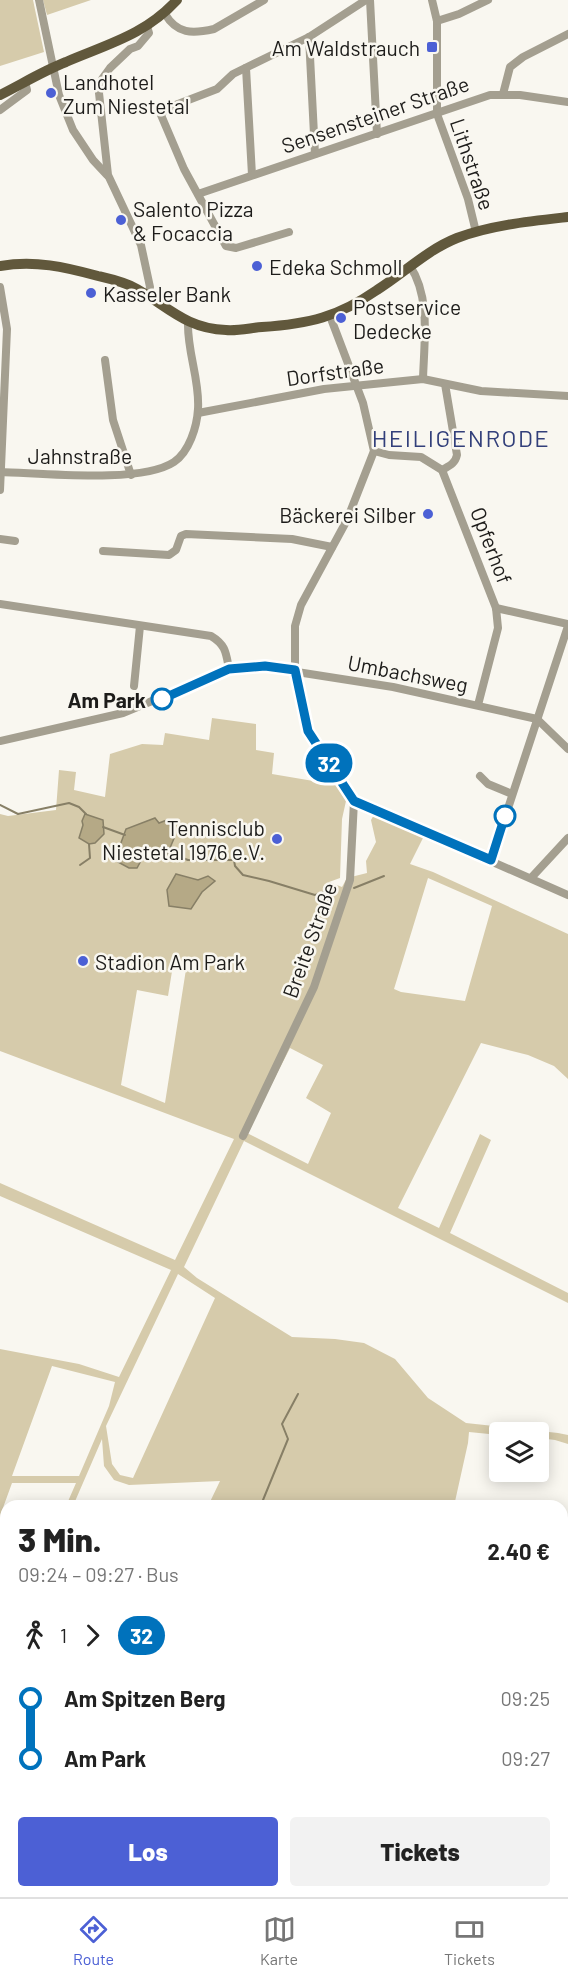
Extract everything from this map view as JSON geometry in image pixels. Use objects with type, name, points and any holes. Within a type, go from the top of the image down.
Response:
[{"type":"main road","points":[[0,95],[54,67],[129,37],[165,14],[177,0]]},
{"type":"main road","points":[[0,266],[21,262],[60,266],[120,282],[148,296],[188,322],[226,330],[293,325],[330,316],[378,290],[438,248],[477,232],[568,217]]},
{"type":"street","points":[[39,0],[59,95],[73,130],[93,160],[108,175]]},
{"type":"street","points":[[165,14],[170,23],[180,31],[205,31],[214,29],[264,0]]},
{"type":"street","points":[[289,232],[236,248],[229,248],[198,194],[162,122],[161,115],[165,109],[217,89],[233,74],[309,37],[366,0]]},
{"type":"street","points":[[370,0],[377,134]]},
{"type":"street","name":"Lithstraße","points":[[432,0],[437,21],[437,114],[468,199],[477,232]]},
{"type":"street","points":[[437,21],[459,14],[488,0]]},
{"type":"street","points":[[147,27],[149,33],[138,46],[122,56],[102,79],[99,93],[108,175],[141,245],[150,288],[148,296]]},
{"type":"street","points":[[503,94],[510,67],[523,57],[568,34]]},
{"type":"street","points":[[309,37],[315,154]]},
{"type":"street","points":[[246,68],[252,175]]},
{"type":"street","points":[[0,110],[27,90],[25,82]]},
{"type":"street","name":"Sensensteiner Straße","points":[[198,194],[479,98],[503,94],[568,102]]},
{"type":"street","points":[[410,266],[418,285],[423,307],[423,379]]},
{"type":"street","points":[[0,287],[7,329],[0,490]]},
{"type":"street","points":[[330,316],[368,420],[374,451],[347,520],[301,605],[295,626],[295,670],[308,731],[354,801],[568,895]]},
{"type":"street","points":[[188,322],[199,398],[198,413]]},
{"type":"street","points":[[105,360],[113,420],[131,475]]},
{"type":"street","name":"Dorfstraße","points":[[198,413],[355,384],[423,379],[481,391],[568,396]]},
{"type":"street","points":[[374,451],[389,455],[421,457],[442,471],[453,464],[457,455],[445,384]]},
{"type":"street","name":"Jahnstraße","points":[[1,472],[131,475],[162,467],[174,462],[187,448],[198,413]]},
{"type":"street","name":"Opferhof","points":[[442,471],[496,608],[498,628],[478,705]]},
{"type":"street","points":[[103,551],[169,555],[176,550],[181,536],[186,534],[292,539],[332,547]]},
{"type":"street","points":[[0,539],[15,541]]},
{"type":"street","points":[[0,604],[212,636],[222,642],[229,669]]},
{"type":"street","points":[[491,860],[568,625],[496,608]]},
{"type":"street","points":[[134,686],[140,626]]},
{"type":"street","name":"Umbachsweg","points":[[0,741],[123,713],[229,669],[265,666],[393,687],[537,719]]},
{"type":"street","points":[[537,719],[568,749]]},
{"type":"street","points":[[480,776],[488,784],[512,794]]},
{"type":"street","name":"Breite Straße","points":[[243,1136],[315,987],[328,952],[351,880],[354,801]]},
{"type":"street","points":[[531,878],[568,838]]},
{"type":"shaded area","points":[[0,0],[33,0],[44,52],[0,66]]},
{"type":"shaded area","points":[[43,0],[91,0],[47,15]]},
{"type":"shaded area","points":[[212,718],[256,724],[256,750],[274,753],[272,774],[337,785],[346,801],[342,819],[340,878],[329,882],[342,887],[347,878],[367,873],[366,861],[376,842],[371,820],[375,813],[425,834],[410,864],[433,872],[568,934],[568,1079],[554,1066],[528,1055],[481,1043],[398,1208],[439,1228],[480,1134],[491,1140],[450,1233],[568,1293],[568,1303],[244,1141],[184,1267],[197,1278],[292,1337],[364,1343],[395,1359],[428,1398],[466,1423],[489,1426],[489,1434],[469,1432],[455,1500],[211,1500],[220,1481],[129,1485],[114,1480],[104,1466],[102,1439],[76,1500],[69,1500],[76,1483],[12,1483],[6,1500],[0,1500],[0,1349],[79,1364],[119,1377],[171,1270],[0,1196],[0,1183],[175,1260],[234,1139],[0,1051],[0,814],[8,816],[56,810],[59,770],[76,772],[74,790],[105,797],[110,754],[142,744],[163,745],[165,733],[209,740]],"holes":[[[428,878],[492,906],[465,1001],[394,989]],[[174,959],[187,963],[165,1103],[121,1085],[137,990],[168,996]],[[290,1048],[323,1065],[306,1098],[331,1113],[308,1164],[247,1133]],[[178,1274],[215,1298],[133,1478],[120,1475],[112,1464],[106,1426]],[[52,1366],[115,1382],[109,1406],[79,1476],[12,1476]]]},
{"type":"shaded area","points":[[85,814],[103,820],[104,834],[95,843],[89,844],[79,838]]},
{"type":"shaded area","points":[[155,818],[159,823],[167,820],[175,836],[167,855],[150,853],[142,859],[137,868],[129,868],[118,862],[118,851],[126,829]]},
{"type":"shaded area","points":[[176,874],[198,880],[208,876],[215,881],[202,892],[191,909],[169,906],[167,890]]},
{"type":"shaded area","points":[[549,1432],[568,1435],[568,1444],[549,1439]]},
{"type":"waterway","points":[[0,805],[18,814],[69,803],[79,807],[86,814]]},
{"type":"waterway","points":[[103,827],[125,835]]},
{"type":"waterway","points":[[80,865],[90,858],[89,844]]},
{"type":"waterway","points":[[167,852],[188,860],[234,860],[235,866],[243,875],[315,895],[324,892],[327,884]]},
{"type":"waterway","points":[[354,888],[384,876]]},
{"type":"waterway","points":[[263,1500],[288,1439],[282,1424],[298,1394]]},
{"type":"bus line","name":"32","points":[[162,699],[229,669],[265,666],[295,670],[308,731],[354,801],[491,860],[505,816]]},
{"type":"place","name":"Am Waldstrauch","points":[[432,47]]},
{"type":"place","name":"Landhotel Zum Niestetal","points":[[51,93]]},
{"type":"place","name":"Salento Pizza & Focaccia","points":[[121,220]]},
{"type":"place","name":"Edeka Schmoll","points":[[257,266]]},
{"type":"place","name":"Kasseler Bank","points":[[91,293]]},
{"type":"place","name":"Postservice Dedecke","points":[[341,318]]},
{"type":"place","name":"Bäckerei Silber","points":[[428,514]]},
{"type":"place","name":"Am Park","points":[[162,699]]},
{"type":"place","name":"Tennisclub Niestetal 1976 e.V.","points":[[277,839]]},
{"type":"place","name":"Stadion Am Park","points":[[83,961]]},
{"type":"district","name":"HEILIGENRODE","points":[[461,437]]}]
